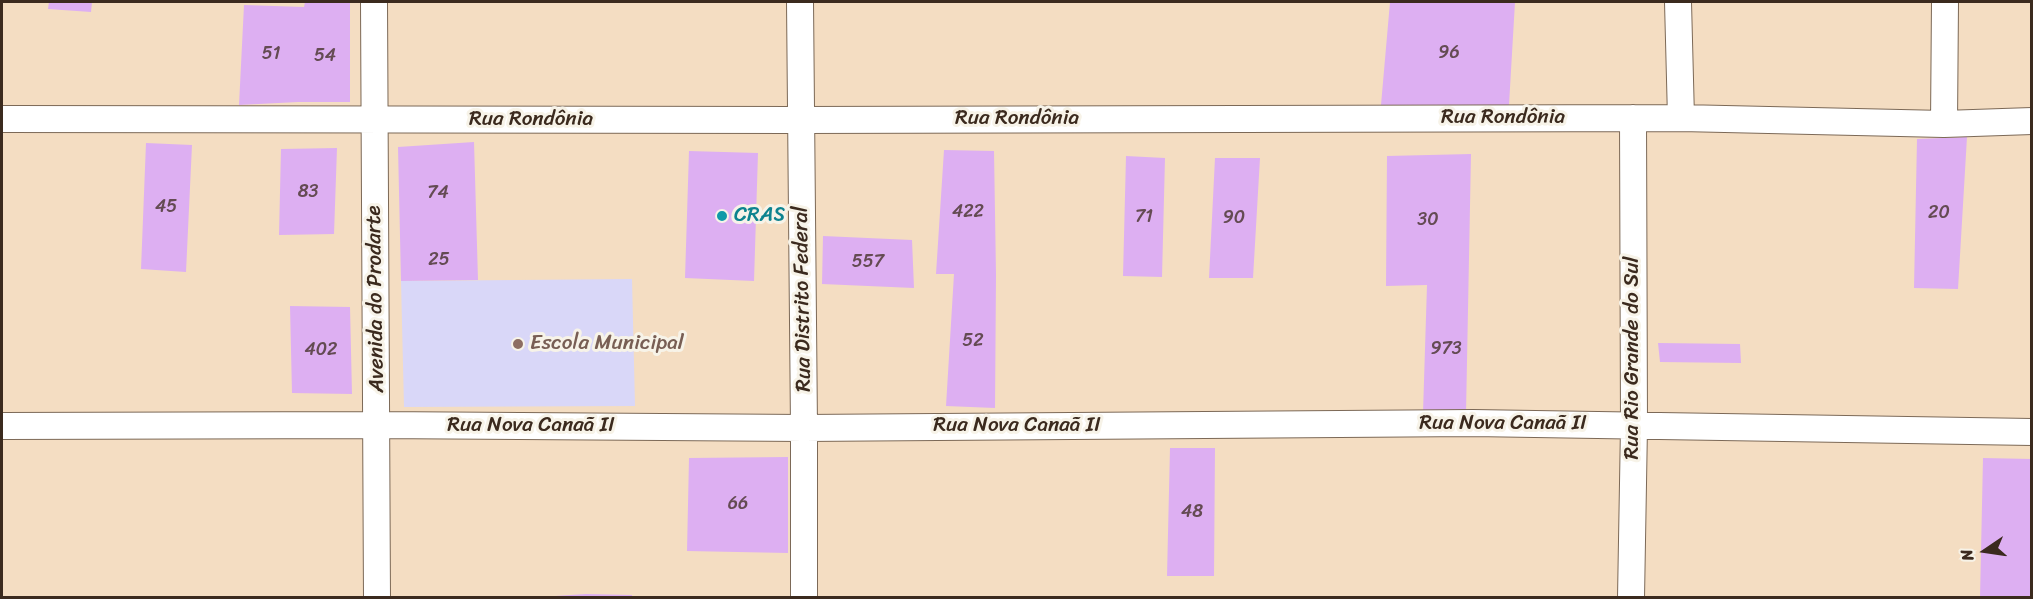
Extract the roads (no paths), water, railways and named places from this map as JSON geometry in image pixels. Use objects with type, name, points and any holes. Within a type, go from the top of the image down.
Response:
[{"type":"street","name":"Avenida do Prodarte","points":[[374,2],[378,425],[377,597]]},
{"type":"street","name":"Rua Distrito Federal","points":[[800,2],[804,597]]},
{"type":"street","points":[[1678,2],[1681,118]]},
{"type":"street","points":[[1944,124],[1946,2]]},
{"type":"street","name":"Rua Rondônia","points":[[2,118],[801,120],[1681,118],[1944,124],[2031,121]]},
{"type":"street","name":"Rua Rio Grande do Sul","points":[[1631,597],[1634,426],[1633,118]]},
{"type":"street","name":"Rua Nova Canaã II","points":[[2,426],[378,425],[804,428],[1473,423],[2031,432]]},
{"type":"place","name":"CRAS","points":[[722,216]]},
{"type":"place","name":"Escola Municipal","points":[[518,344]]}]
